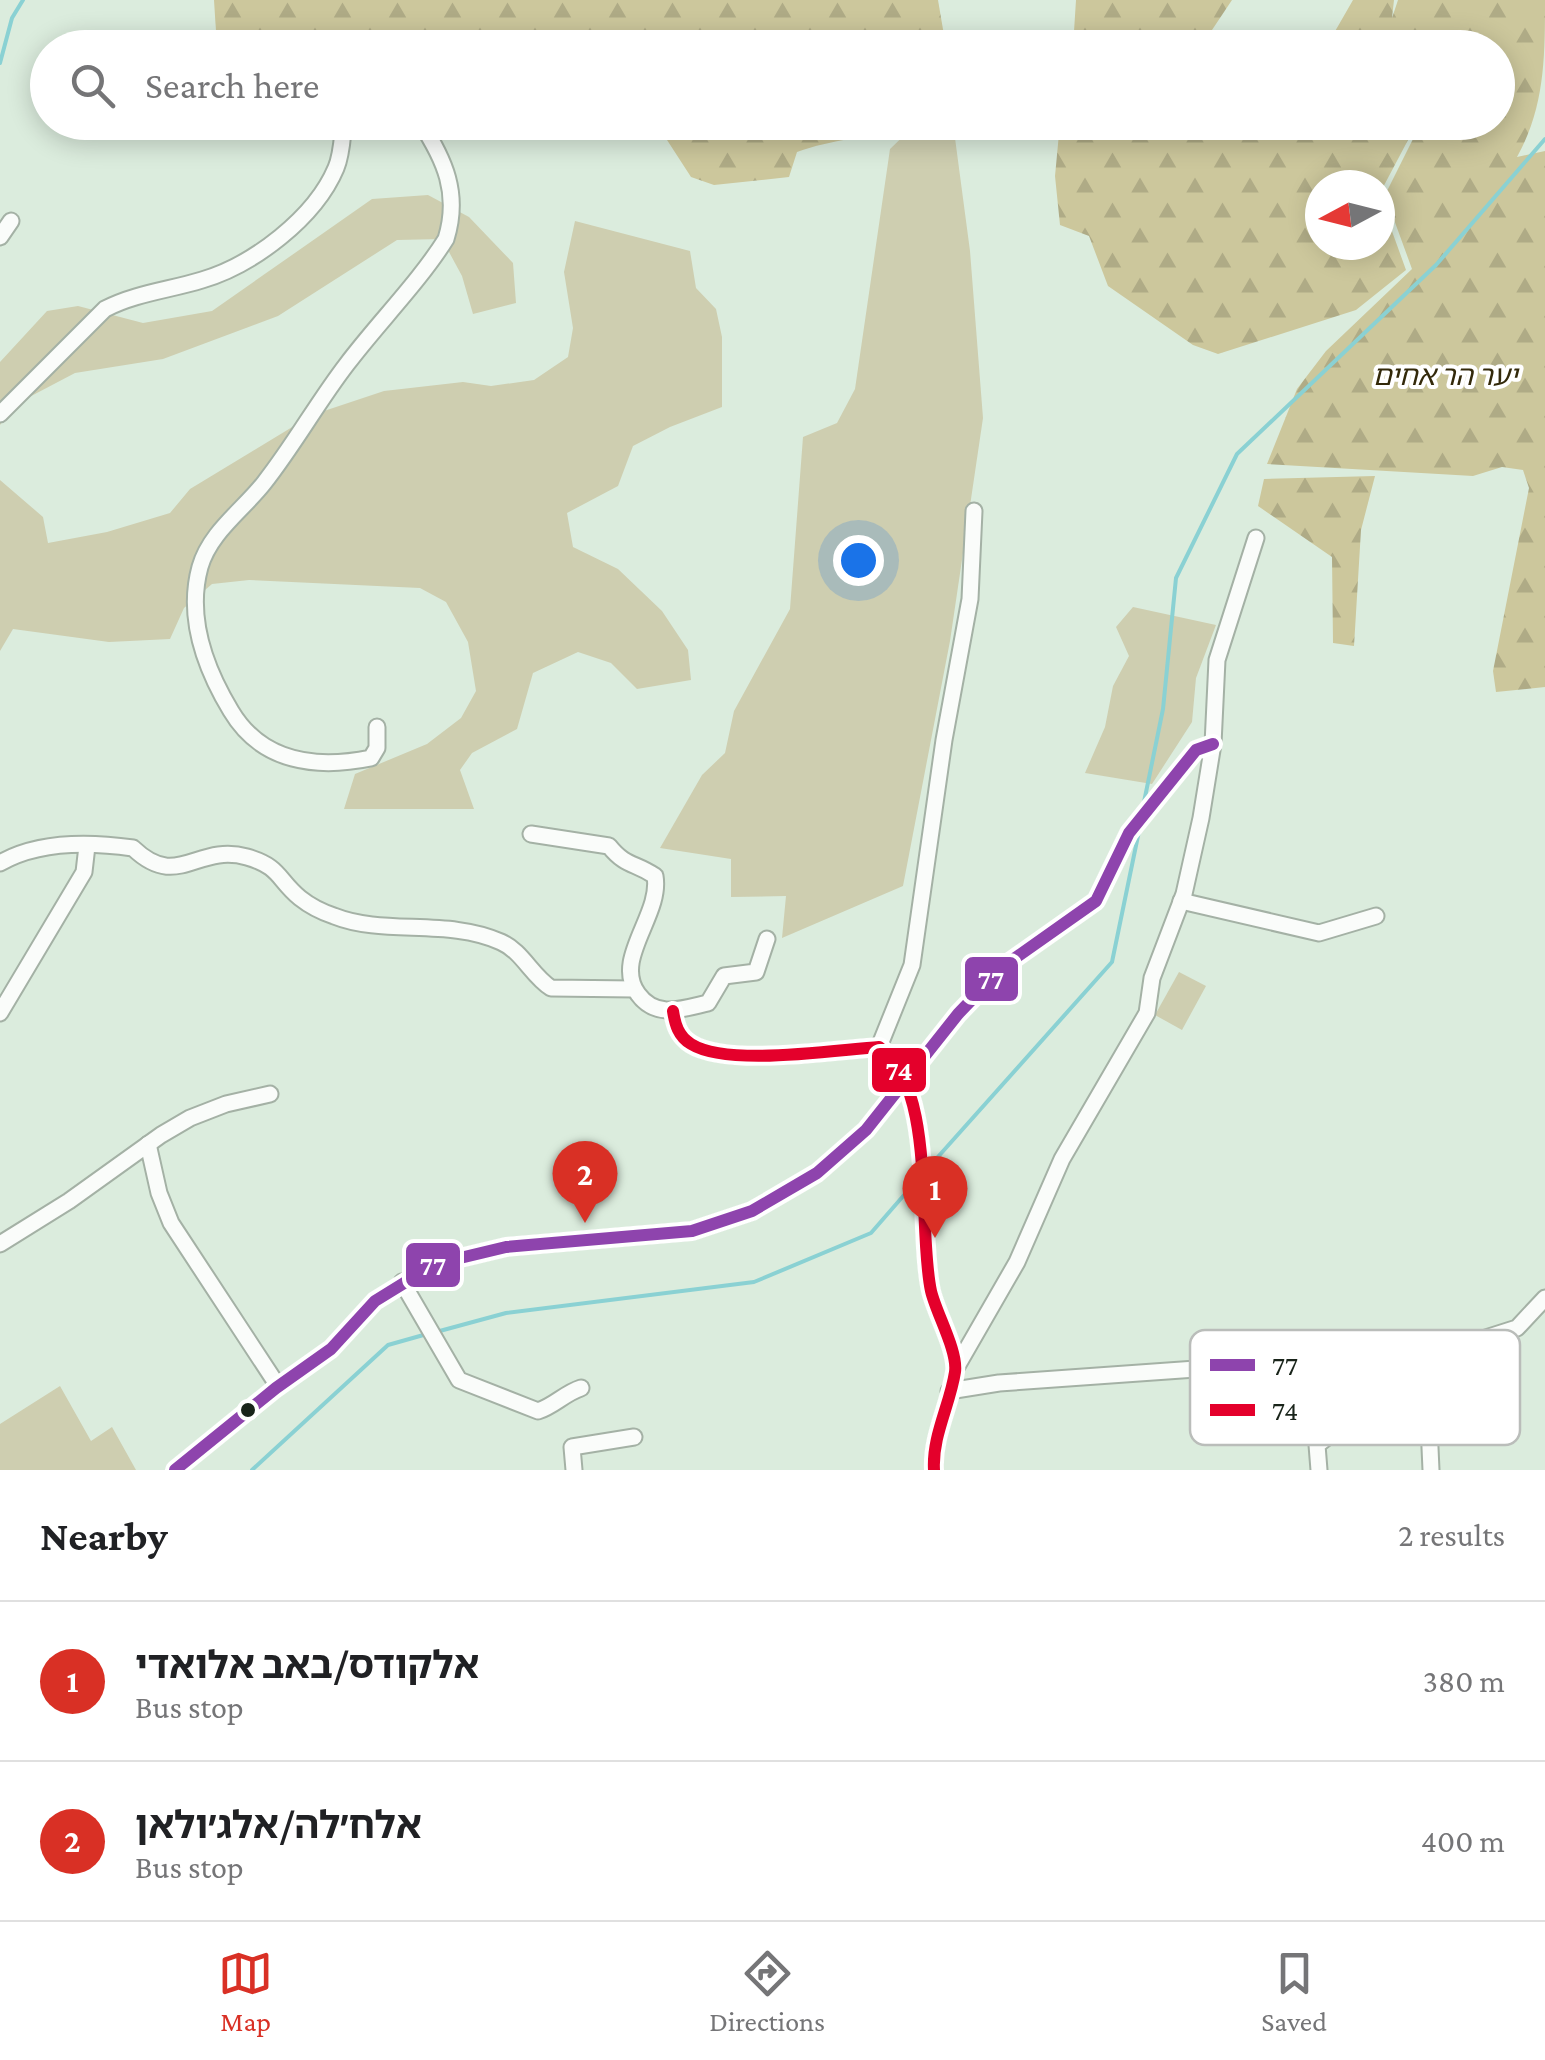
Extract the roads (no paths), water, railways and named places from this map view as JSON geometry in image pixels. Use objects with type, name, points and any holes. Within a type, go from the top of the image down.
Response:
[{"type":"street","points":[[0,414],[106,308],[203,280],[238,266],[275,243],[321,194],[335,171],[342,140]]},
{"type":"street","points":[[376,728],[377,748],[371,758],[345,764],[300,762],[253,739],[228,706],[202,656],[197,585],[210,544],[250,502],[291,449],[346,364],[446,239],[452,188],[431,140]]},
{"type":"street","points":[[0,237],[11,221]]},
{"type":"street","points":[[880,1047],[912,965],[944,740],[970,599],[974,510]]},
{"type":"street","points":[[934,1470],[933,1460],[956,1368],[1017,1262],[1062,1159],[1147,1013],[1152,978],[1181,902],[1201,818],[1214,744],[1217,660],[1256,538]]},
{"type":"street","points":[[175,1470],[278,1386],[331,1349],[375,1302],[435,1264],[506,1247],[692,1231],[752,1211],[817,1173],[866,1130],[958,1014],[1004,966],[1096,901],[1130,832],[1196,750],[1214,744]]},
{"type":"street","points":[[531,834],[609,846],[623,863],[655,876],[646,922],[630,963],[634,989],[645,1004],[655,1009],[673,1011],[708,1002],[724,976],[756,972],[767,940]]},
{"type":"street","points":[[0,845],[15,854]]},
{"type":"street","points":[[0,863],[15,854],[47,847],[87,846],[133,848],[164,868],[176,868],[218,853],[248,858],[280,873],[302,900],[340,919],[442,928],[484,936],[505,943],[551,988],[634,989]]},
{"type":"street","points":[[0,1013],[75,890],[84,872],[87,846]]},
{"type":"street","points":[[1181,902],[1319,933],[1376,916]]},
{"type":"street","points":[[673,1011],[676,1028],[692,1044],[720,1052],[755,1056],[880,1047],[892,1056],[913,1099],[930,1289],[956,1368]]},
{"type":"street","points":[[0,1244],[70,1202],[190,1118],[226,1104],[270,1094]]},
{"type":"street","points":[[148,1144],[159,1193],[172,1223],[278,1386]]},
{"type":"street","points":[[402,1282],[459,1380],[538,1411],[569,1391],[581,1388]]},
{"type":"street","points":[[1511,1330],[1545,1298]]},
{"type":"street","points":[[950,1391],[999,1383],[1190,1369]]},
{"type":"street","points":[[574,1470],[572,1447],[634,1437]]},
{"type":"street","points":[[1317,1445],[1319,1470]]},
{"type":"street","points":[[1430,1445],[1431,1470]]},
{"type":"waterway","points":[[0,63],[12,18],[23,0]]},
{"type":"waterway","points":[[1143,807],[1163,709],[1176,578],[1237,454],[1436,265],[1545,139]]},
{"type":"waterway","points":[[928,1168],[1112,962],[1139,831]]},
{"type":"waterway","points":[[436,1332],[506,1313],[754,1282],[871,1233],[918,1179]]},
{"type":"waterway","points":[[252,1470],[388,1345],[427,1334]]},
{"type":"place","name":"אלח׳לה/אלג׳ולאן","points":[[585,1223]]},
{"type":"place","name":"אלקודס/באב אלואדי","points":[[935,1238]]},
{"type":"park label","name":"יער הר אחים","points":[[1445,375]]}]
